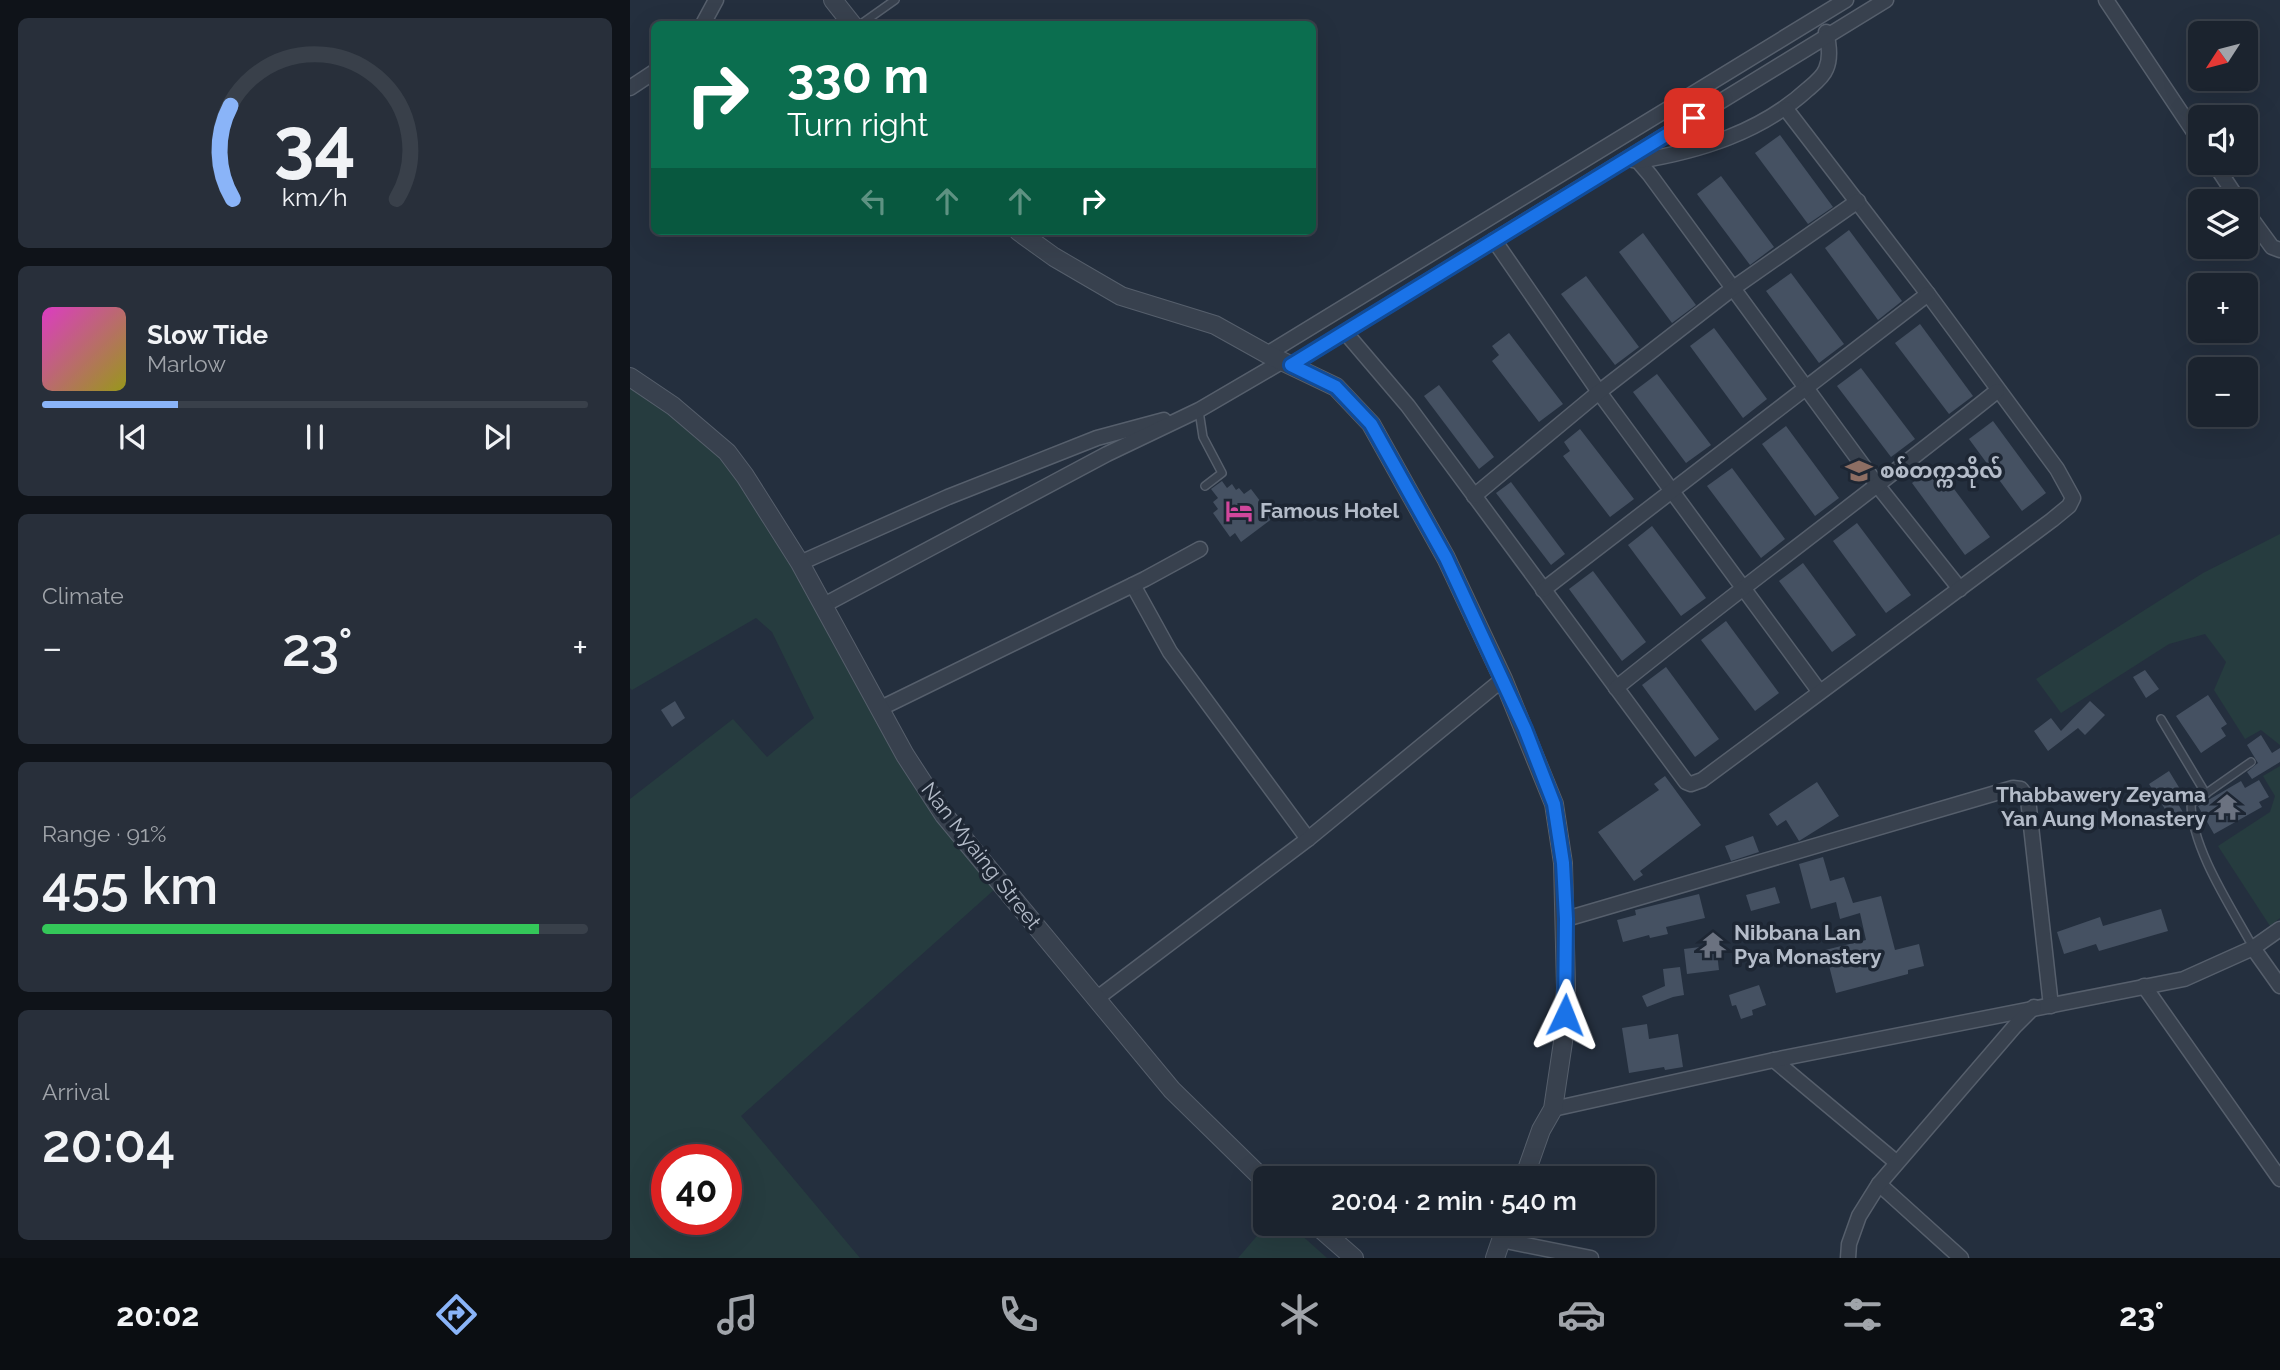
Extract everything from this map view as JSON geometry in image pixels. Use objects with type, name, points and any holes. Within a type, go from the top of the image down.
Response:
[{"type":"street","points":[[705,21],[716,0]]},
{"type":"street","points":[[833,0],[850,21]]},
{"type":"street","points":[[824,605],[1107,454],[1199,410],[1846,0]]},
{"type":"street","points":[[1280,360],[1345,332],[1494,240],[1632,160],[1827,34],[1886,0]]},
{"type":"street","points":[[2106,0],[2188,123]]},
{"type":"street","points":[[1632,160],[1703,147],[1764,122],[1786,109],[1826,70],[1830,45],[1827,34]]},
{"type":"street","points":[[630,88],[651,74]]},
{"type":"street","points":[[1345,332],[1408,406],[1686,782],[1690,785],[1702,780],[2052,520],[2069,506],[2073,498],[2057,469],[1928,294],[1786,109]]},
{"type":"street","points":[[1632,160],[1732,289],[1878,486],[1960,589]]},
{"type":"street","points":[[1474,496],[1599,392],[1732,289],[1858,201]]},
{"type":"street","points":[[2258,227],[2273,247],[2280,250]]},
{"type":"street","points":[[1024,235],[1054,257],[1121,296],[1215,325],[1336,387],[1371,424],[1446,558],[1503,679],[1554,804],[1563,863],[1566,919],[1563,1042],[1553,1109],[1541,1130],[1528,1166]]},
{"type":"street","points":[[1494,240],[1671,492],[1744,586],[1819,691]]},
{"type":"street","points":[[1543,590],[1928,294]]},
{"type":"street","name":"Nan Myaing Street","points":[[630,377],[701,427],[727,452],[800,563],[905,755],[944,816],[1172,1090],[1253,1169]]},
{"type":"street","points":[[1616,688],[1997,391]]},
{"type":"street","points":[[800,563],[948,497],[1097,438],[1199,410]]},
{"type":"street","points":[[879,709],[1133,585],[1200,549]]},
{"type":"street","points":[[1133,585],[1171,652],[1308,839]]},
{"type":"street","points":[[1096,999],[1308,839],[1503,679]]},
{"type":"street","points":[[1566,919],[2012,788],[2021,789],[2028,799],[2051,1006]]},
{"type":"street","points":[[1553,1109],[1774,1060],[2184,979],[2253,948],[2280,929]]},
{"type":"street","points":[[2253,948],[2280,986]]},
{"type":"street","points":[[2144,986],[2280,1179]]},
{"type":"street","points":[[1848,1258],[1849,1244],[1859,1216],[1879,1184],[2034,1007]]},
{"type":"street","points":[[1774,1060],[1896,1163]]},
{"type":"street","points":[[1879,1184],[1961,1258]]},
{"type":"street","points":[[1329,1236],[1354,1258]]},
{"type":"street","points":[[1495,1258],[1503,1236]]},
{"type":"street","points":[[1517,1236],[1591,1258]]},
{"type":"lane","points":[[865,21],[895,0]]},
{"type":"lane","points":[[1199,410],[1203,437],[1222,473],[1205,486]]},
{"type":"lane","points":[[2161,719],[2206,794]]},
{"type":"lane","points":[[2250,762],[2191,804],[2191,814],[2208,865],[2253,948]]},
{"type":"green space","points":[[630,383],[724,456],[995,889],[741,1116],[860,1258],[630,1258],[630,799],[733,719],[767,757],[814,718],[772,632],[756,618],[632,690]]},
{"type":"green space","points":[[2280,534],[2280,745],[2261,730],[2245,739],[2214,690],[2226,662],[2205,634],[2169,644],[2061,713],[2036,679],[2203,573]]},
{"type":"green space","points":[[2280,766],[2280,918],[2270,926],[2218,846],[2270,812],[2275,796],[2263,776]]},
{"type":"green space","points":[[1257,1236],[1302,1236],[1327,1258],[1238,1258]]},
{"type":"building","points":[[1780,135],[1833,207],[1808,224],[1755,153]]},
{"type":"building","points":[[1721,176],[1774,247],[1750,265],[1697,194]]},
{"type":"building","points":[[1849,230],[1902,301],[1878,320],[1825,248]]},
{"type":"building","points":[[1643,233],[1696,305],[1672,323],[1619,252]]},
{"type":"building","points":[[1791,273],[1844,344],[1819,363],[1766,291]]},
{"type":"building","points":[[1586,276],[1639,347],[1615,365],[1561,294]]},
{"type":"building","points":[[1920,324],[1973,396],[1949,414],[1895,343]]},
{"type":"building","points":[[1714,328],[1767,399],[1743,418],[1690,346]]},
{"type":"building","points":[[1509,333],[1563,404],[1539,422],[1492,361],[1499,355],[1492,346]]},
{"type":"building","points":[[1861,368],[1915,439],[1891,457],[1837,386]]},
{"type":"building","points":[[1657,374],[1711,445],[1686,463],[1633,392]]},
{"type":"building","points":[[1439,385],[1494,457],[1479,469],[1424,396]]},
{"type":"building","points":[[1993,421],[2046,493],[2022,511],[1969,439]]},
{"type":"building","points":[[1786,426],[1839,498],[1815,516],[1762,444]]},
{"type":"building","points":[[1580,429],[1634,499],[1610,517],[1563,456],[1570,451],[1564,442]]},
{"type":"building","points":[[1936,465],[1990,537],[1965,555],[1912,483]]},
{"type":"building","points":[[1732,468],[1785,539],[1761,558],[1707,486]]},
{"type":"building","points":[[1222,481],[1227,488],[1232,484],[1244,494],[1251,489],[1273,518],[1241,542],[1235,533],[1230,537],[1213,513],[1218,509],[1213,502],[1218,498],[1211,489]]},
{"type":"building","points":[[1511,482],[1565,554],[1551,565],[1496,493]]},
{"type":"building","points":[[1857,523],[1911,595],[1886,613],[1833,541]]},
{"type":"building","points":[[1652,526],[1706,598],[1681,616],[1628,545]]},
{"type":"building","points":[[1803,563],[1856,635],[1832,652],[1779,581]]},
{"type":"building","points":[[1593,571],[1646,642],[1622,661],[1569,589]]},
{"type":"building","points":[[1726,621],[1779,693],[1755,711],[1701,640]]},
{"type":"building","points":[[1666,667],[1719,739],[1695,757],[1642,685]]},
{"type":"building","points":[[2145,670],[2159,689],[2146,698],[2133,677]]},
{"type":"building","points":[[2208,695],[2227,724],[2221,728],[2226,736],[2201,753],[2176,716]]},
{"type":"building","points":[[675,701],[685,718],[672,727],[661,710]]},
{"type":"building","points":[[2090,701],[2105,715],[2085,735],[2078,728],[2048,751],[2034,731],[2051,718],[2061,731]]},
{"type":"building","points":[[2261,735],[2272,753],[2280,748],[2280,762],[2252,779],[2247,772],[2258,763],[2247,745]]},
{"type":"building","points":[[2169,771],[2180,789],[2172,794],[2187,819],[2187,822],[2177,828],[2149,784]]},
{"type":"building","points":[[1665,776],[1701,825],[1640,871],[1643,875],[1634,881],[1598,832],[1659,790],[1654,784]]},
{"type":"building","points":[[2259,780],[2269,797],[2259,802],[2262,807],[2214,834],[2198,806],[2241,781],[2245,788]]},
{"type":"building","points":[[1817,782],[1839,816],[1799,841],[1786,820],[1777,826],[1769,814]]},
{"type":"building","points":[[1753,836],[1759,852],[1731,861],[1725,846]]},
{"type":"building","points":[[1823,857],[1830,881],[1844,877],[1853,903],[1881,896],[1895,950],[1919,944],[1924,966],[1908,970],[1908,974],[1836,993],[1825,950],[1866,940],[1860,913],[1840,919],[1836,902],[1811,909],[1799,864]]},
{"type":"building","points":[[1775,887],[1780,903],[1751,911],[1746,895]]},
{"type":"building","points":[[1699,894],[1705,918],[1666,927],[1668,934],[1650,938],[1649,935],[1623,942],[1617,920],[1636,915],[1635,910]]},
{"type":"building","points":[[2161,909],[2168,931],[2099,951],[2096,944],[2064,954],[2057,932],[2100,917],[2103,926]]},
{"type":"building","points":[[1716,945],[1719,970],[1687,974],[1684,949]]},
{"type":"building","points":[[1680,967],[1684,995],[1647,1007],[1642,996],[1665,986],[1663,969]]},
{"type":"building","points":[[1759,985],[1766,1005],[1752,1010],[1753,1015],[1741,1019],[1736,1005],[1732,1006],[1729,995]]},
{"type":"building","points":[[1647,1024],[1649,1039],[1678,1034],[1683,1067],[1629,1073],[1622,1028]]},
{"type":"place","name":"စစ်‌တက္ကသိုလ်","points":[[1859,471]]},
{"type":"place","name":"Famous Hotel","points":[[1239,511]]},
{"type":"place","name":"Thabbawery Zeyama Yan Aung Monastery","points":[[2227,807]]},
{"type":"place","name":"Nibbana Lan Pya Monastery","points":[[1713,945]]},
{"type":"route","points":[[1565,1015],[1566,919],[1563,863],[1554,804],[1525,729],[1446,558],[1371,424],[1336,387],[1291,365],[1694,118]]}]
